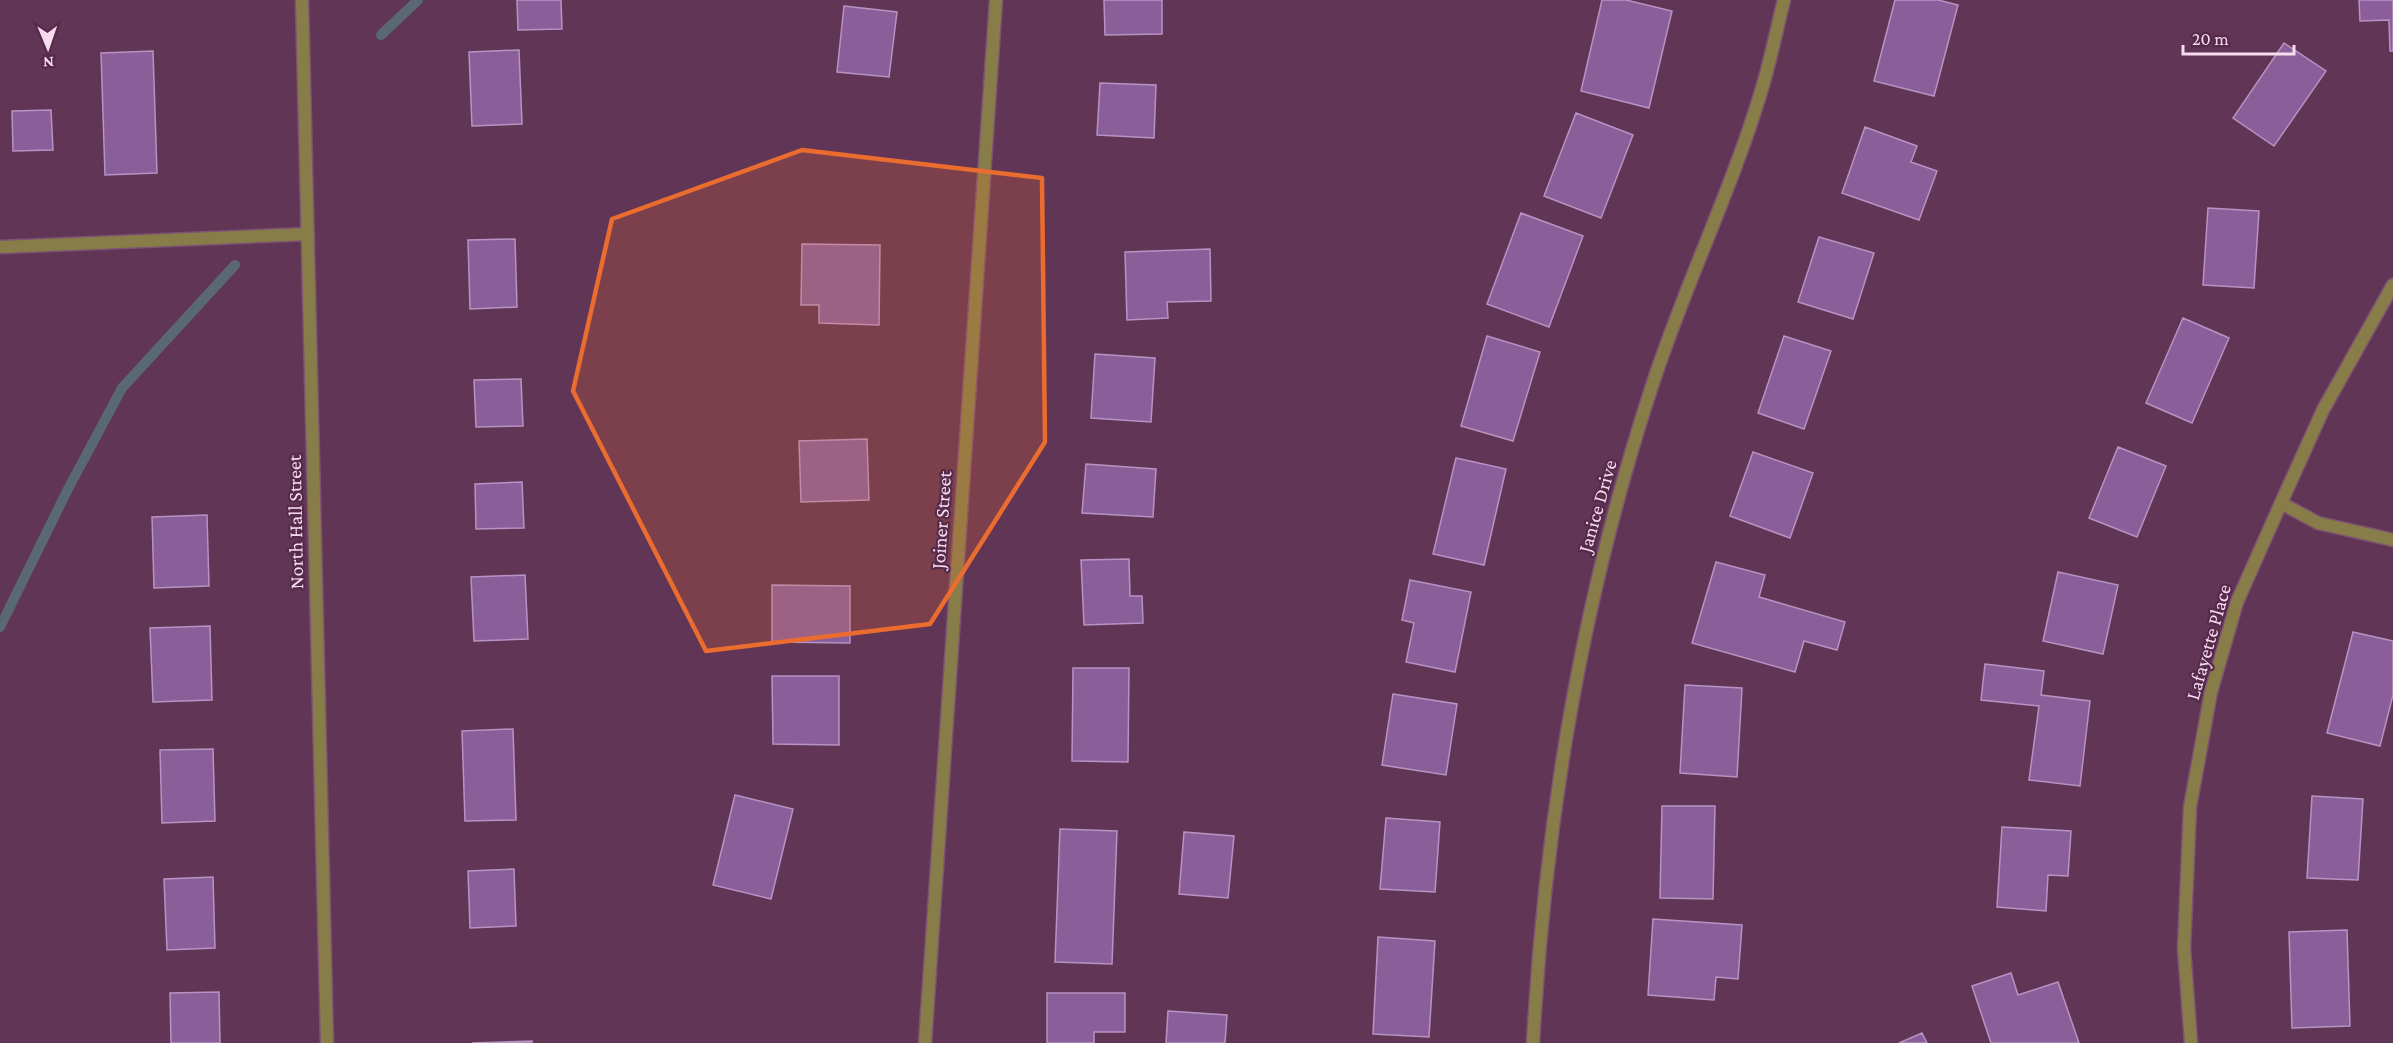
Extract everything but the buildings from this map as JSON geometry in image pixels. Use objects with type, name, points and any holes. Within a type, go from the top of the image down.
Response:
[{"type":"street","name":"North Hall Street","points":[[302,0],[327,1043]]},
{"type":"street","name":"Joiner Street","points":[[925,1043],[996,0]]},
{"type":"street","name":"Janice Drive","points":[[1533,1043],[1539,938],[1563,758],[1597,578],[1651,389],[1760,95],[1784,0]]},
{"type":"street","points":[[0,247],[308,234]]},
{"type":"street","name":"Lafayette Place","points":[[2191,1043],[2184,948],[2190,807],[2211,692],[2237,602],[2281,503],[2323,410],[2393,285]]},
{"type":"street","points":[[2281,503],[2318,523],[2377,539],[2393,540]]},
{"type":"highlighted area","points":[[802,150],[1042,178],[1045,442],[930,624],[706,651],[573,391],[612,219]]},
{"type":"waterway","points":[[381,35],[418,0]]},
{"type":"waterway","points":[[0,627],[68,489],[122,388],[235,265]]}]
